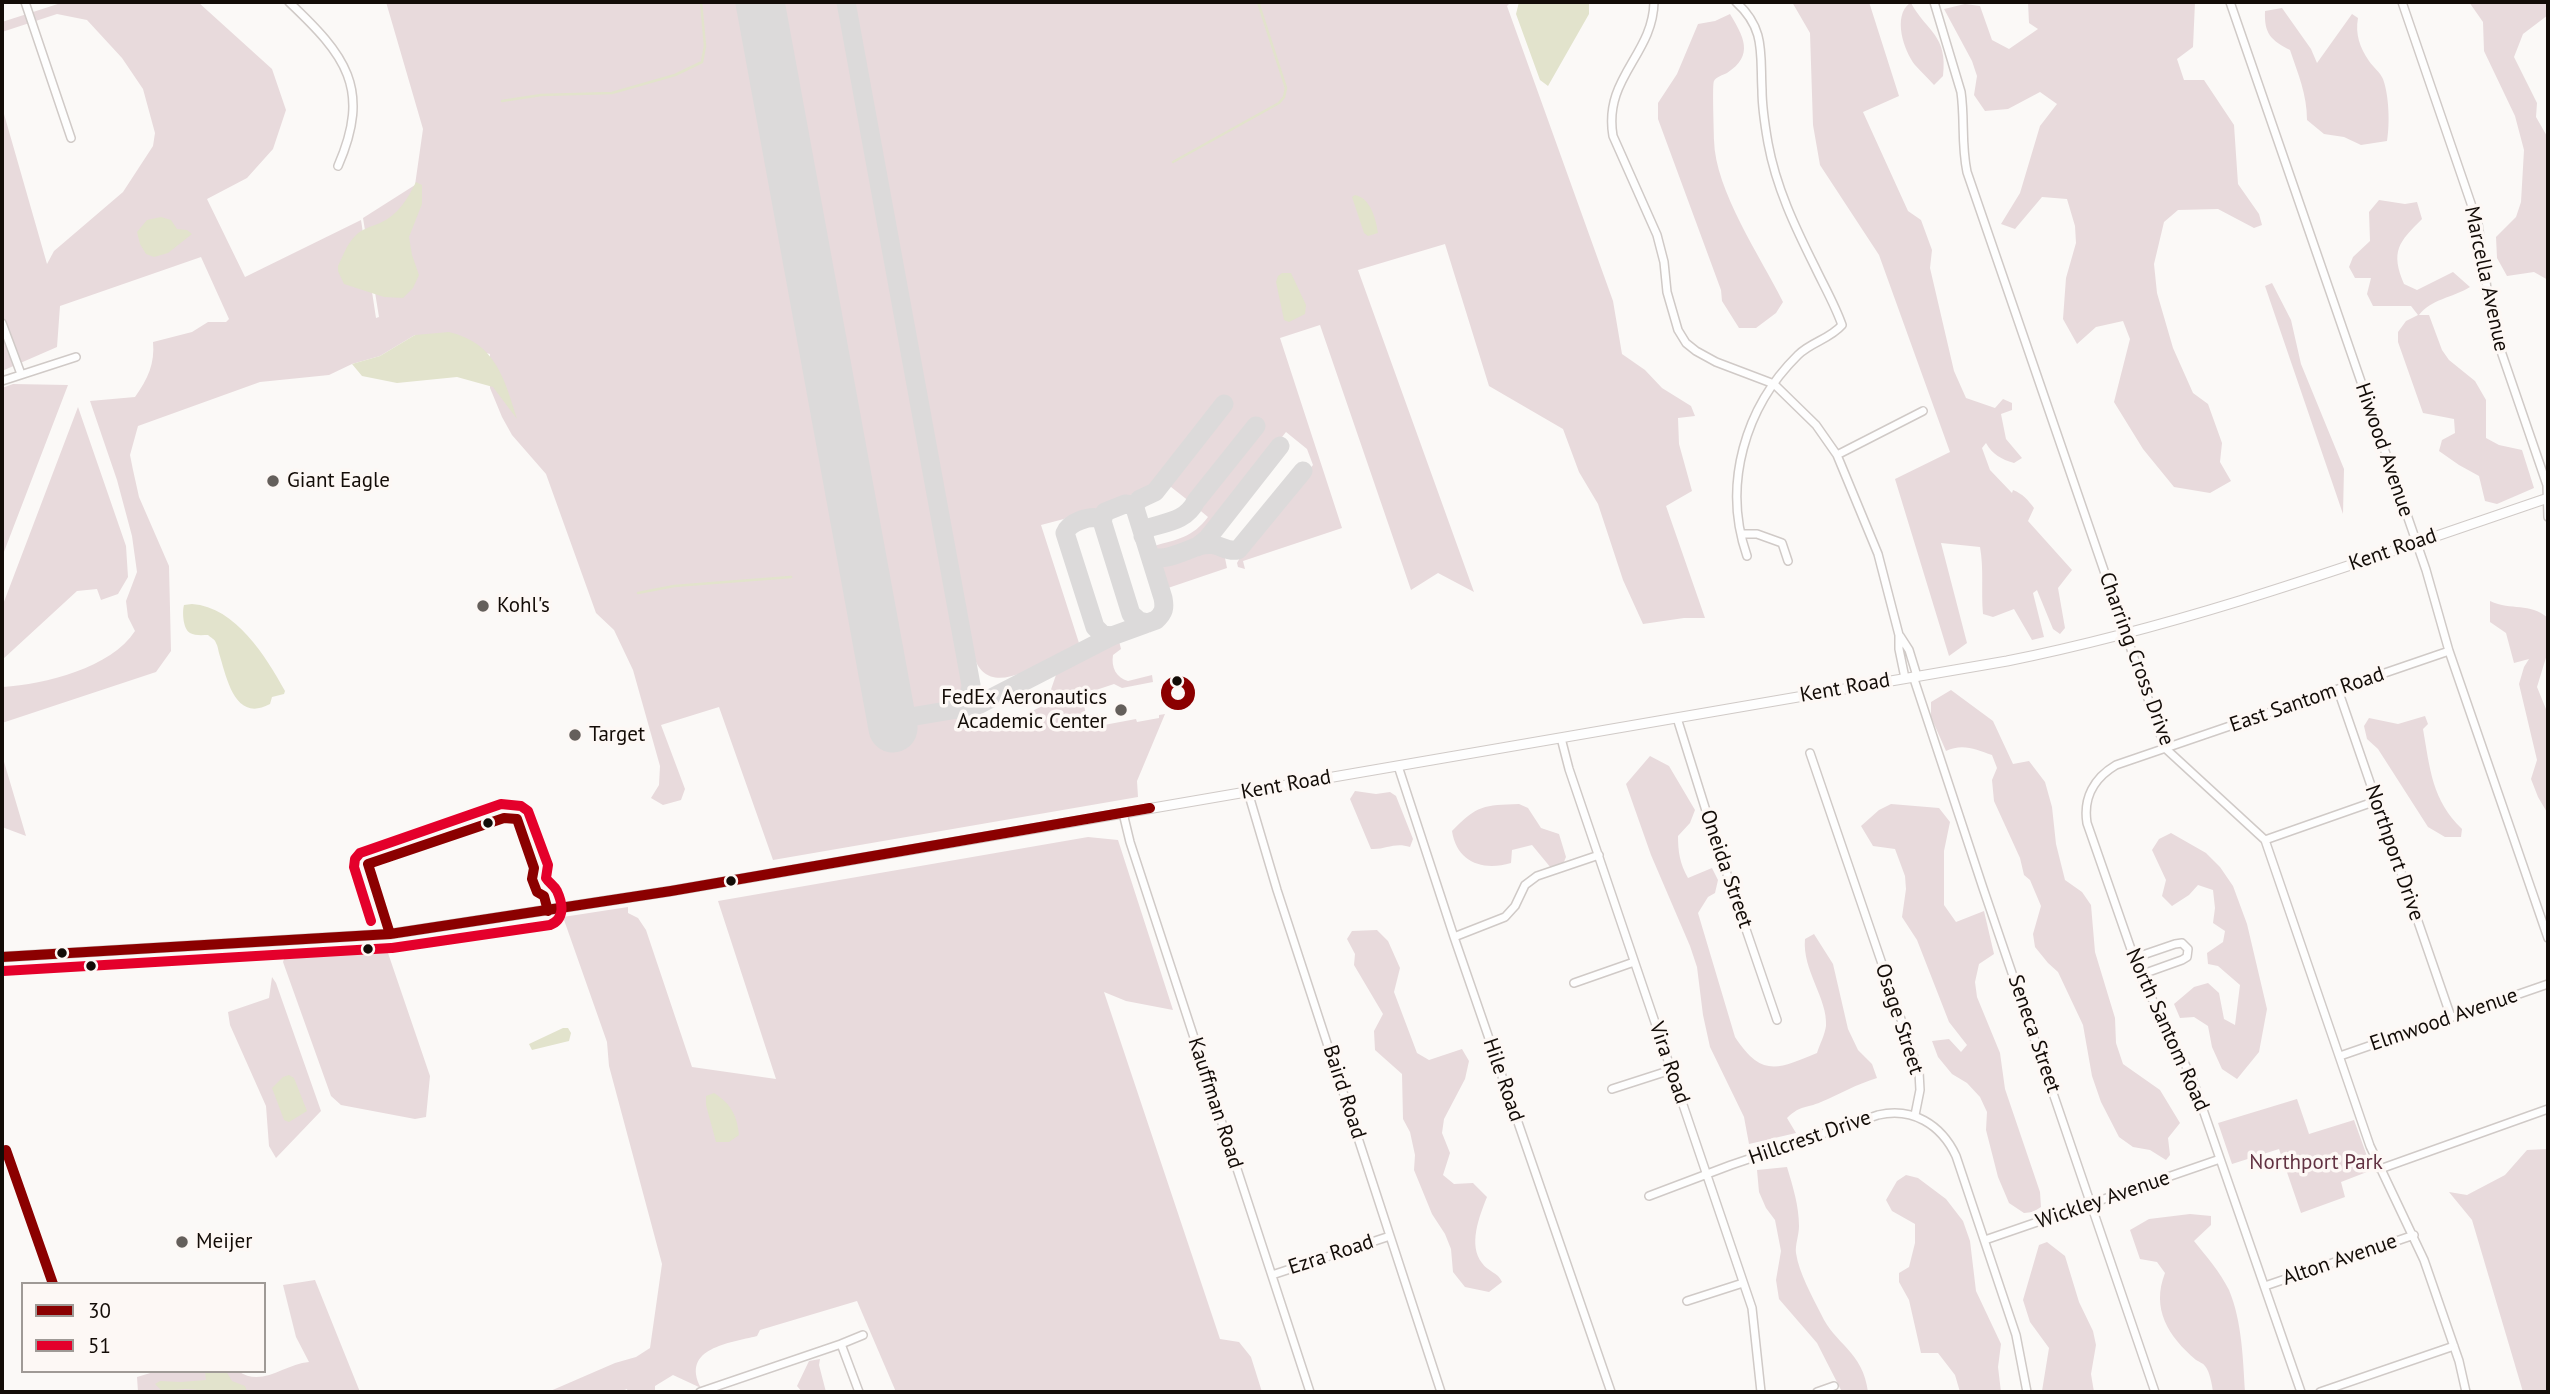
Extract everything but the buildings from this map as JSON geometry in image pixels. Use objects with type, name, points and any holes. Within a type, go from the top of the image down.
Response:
[{"type":"main road","name":"Kent Road","points":[[2,957],[390,934],[671,891],[2030,656],[2271,591],[2547,499]]},
{"type":"street","points":[[26,2],[71,138]]},
{"type":"street","points":[[289,2],[330,42],[348,76],[352,124],[338,166]]},
{"type":"street","points":[[1654,2],[1651,30],[1621,80],[1612,101],[1610,122],[1613,136],[1657,235],[1664,262],[1667,292],[1678,330],[1686,343],[1696,351],[1716,362],[1774,384],[1816,425],[1837,455],[1878,554],[1899,635],[1899,649],[1912,677]]},
{"type":"street","points":[[1736,2],[1750,18],[1759,35],[1768,142],[1776,178],[1842,325],[1836,333],[1801,352],[1774,384],[1751,423],[1737,480],[1741,534],[1747,556]]},
{"type":"street","name":"Charring Cross Drive","points":[[1934,2],[1961,92],[1961,138],[1967,172],[2165,748],[2265,840],[2380,1168],[2414,1235],[2454,1346],[2466,1392]]},
{"type":"street","name":"Hiwood Avenue","points":[[2230,2],[2416,542],[2449,651],[2548,938]]},
{"type":"street","name":"Marcella Avenue","points":[[2402,2],[2478,224],[2492,325],[2547,485],[2548,517]]},
{"type":"street","points":[[2,323],[21,374]]},
{"type":"street","points":[[2,381],[76,357]]},
{"type":"street","points":[[1837,455],[1923,411]]},
{"type":"street","points":[[1741,534],[1757,534],[1782,543],[1788,561]]},
{"type":"street","points":[[1899,635],[1909,650],[1912,677]]},
{"type":"street","name":"East Santom Road","points":[[2165,748],[2449,651]]},
{"type":"street","name":"Seneca Street","points":[[1912,677],[2155,1392]]},
{"type":"street","name":"Northport Drive","points":[[2338,690],[2451,1017]]},
{"type":"street","name":"Oneida Street","points":[[1677,718],[1777,1020]]},
{"type":"street","name":"Vira Road","points":[[1561,738],[1569,769],[1743,1283],[1754,1319],[1756,1367],[1761,1392]]},
{"type":"street","name":"North Santom Road","points":[[2165,748],[2109,770],[2095,782],[2086,806],[2087,823],[2140,975],[2192,1078],[2301,1392]]},
{"type":"street","name":"Osage Street","points":[[1810,753],[1919,1072],[1920,1090],[1915,1115]]},
{"type":"street","name":"Hile Road","points":[[1398,766],[1611,1392]]},
{"type":"street","name":"Baird Road","points":[[1248,792],[1277,890],[1441,1392]]},
{"type":"street","points":[[2265,840],[2376,801]]},
{"type":"street","name":"Kauffman Road","points":[[1123,813],[1130,842],[1310,1392]]},
{"type":"street","points":[[1454,937],[1505,917],[1515,906],[1525,885],[1537,876],[1599,855]]},
{"type":"street","points":[[2134,958],[2175,944],[2182,943],[2188,949],[2187,957],[2182,960],[2140,975]]},
{"type":"street","points":[[1574,984],[1634,962]]},
{"type":"street","name":"Elmwood Avenue","points":[[2340,1056],[2548,984]]},
{"type":"street","points":[[1612,1090],[1671,1070]]},
{"type":"street","points":[[2380,1168],[2548,1109]]},
{"type":"street","name":"Hillcrest Drive","points":[[1649,1196],[1878,1115],[1915,1115]]},
{"type":"street","points":[[1915,1115],[1940,1131],[1951,1146],[2016,1335],[2027,1392]]},
{"type":"street","name":"Wickley Avenue","points":[[1985,1240],[2220,1159]]},
{"type":"street","name":"Alton Avenue","points":[[2265,1286],[2414,1235]]},
{"type":"street","name":"Ezra Road","points":[[1272,1275],[1390,1236]]},
{"type":"street","points":[[1687,1301],[1743,1283]]},
{"type":"street","points":[[700,1392],[863,1335]]},
{"type":"street","points":[[841,1344],[859,1392]]},
{"type":"street","points":[[2320,1392],[2454,1346]]},
{"type":"street","points":[[1817,1392],[1834,1386]]},
{"type":"green space","points":[[64,2],[198,2],[272,69],[286,110],[273,149],[247,178],[207,199],[245,277],[361,220],[376,318],[379,317],[363,218],[415,185],[423,129],[386,2],[749,2],[883,730],[978,713],[1011,722],[1046,704],[1057,672],[1119,641],[1121,649],[1113,655],[1117,675],[1128,681],[1152,675],[1153,682],[1122,688],[1114,684],[1096,690],[1097,695],[1083,698],[1088,728],[1136,719],[1137,722],[1159,718],[1159,715],[1165,714],[1137,781],[1138,797],[773,860],[719,707],[661,725],[685,789],[681,800],[663,805],[651,798],[659,785],[660,766],[633,670],[614,630],[596,613],[546,474],[512,435],[502,417],[490,388],[490,354],[415,335],[380,356],[352,364],[329,375],[260,382],[138,426],[130,455],[139,497],[169,566],[171,651],[156,672],[2,723],[2,685],[38,682],[76,672],[110,655],[135,631],[128,617],[126,601],[137,572],[132,536],[117,480],[90,401],[135,397],[150,371],[153,342],[192,332],[208,322],[226,322],[229,319],[201,257],[60,306],[57,347],[2,371],[2,107],[47,264],[54,251],[123,192],[153,146],[155,133],[143,89],[122,58],[87,20],[57,14],[2,32],[2,22]]},
{"type":"green space","points":[[771,2],[839,2],[964,684],[964,695],[953,704],[907,709],[899,697]]},
{"type":"green space","points":[[852,2],[1511,2],[1507,6],[1613,301],[1622,354],[1645,370],[1662,388],[1691,406],[1695,416],[1678,418],[1679,444],[1692,491],[1666,506],[1705,618],[1643,624],[1623,580],[1598,504],[1579,472],[1563,429],[1489,386],[1445,244],[1358,270],[1474,592],[1438,573],[1411,590],[1320,325],[1280,338],[1342,528],[1243,561],[1245,569],[1238,567],[1241,556],[1313,465],[1307,449],[1286,432],[1202,537],[1156,551],[1154,546],[1190,534],[1208,517],[1196,507],[1258,428],[1253,424],[1190,502],[1166,483],[1228,404],[1222,399],[1154,486],[1079,515],[1041,525],[1079,643],[1012,676],[992,677],[984,672],[977,664],[972,650]]},
{"type":"green space","points":[[1792,2],[1869,2],[1899,96],[1863,112],[1908,211],[1921,220],[1932,250],[1930,268],[1954,371],[1966,398],[1995,408],[2003,399],[2012,403],[2012,410],[2001,414],[2006,439],[2022,458],[2014,463],[1998,456],[1986,443],[1982,448],[1990,470],[2012,493],[2013,490],[2030,502],[2034,508],[2028,521],[2072,570],[2058,588],[2065,628],[2060,634],[2053,629],[2037,590],[2033,593],[2044,637],[2032,640],[2014,609],[1993,617],[1983,614],[1980,547],[1941,543],[1967,643],[1949,656],[1895,479],[1950,452],[1879,255],[1820,165],[1813,125],[1810,33]]},
{"type":"green space","points":[[1906,2],[1914,2],[1911,3],[1935,35],[1942,51],[1943,76],[1934,85],[1915,65],[1904,43],[1902,16],[1910,3]]},
{"type":"green space","points":[[2028,2],[2195,2],[2193,47],[2177,59],[2184,80],[2204,80],[2234,125],[2238,184],[2259,214],[2262,225],[2254,228],[2218,209],[2178,210],[2164,222],[2154,264],[2157,293],[2173,348],[2193,393],[2208,404],[2222,443],[2220,462],[2231,481],[2210,493],[2174,487],[2143,449],[2114,402],[2130,339],[2123,321],[2096,327],[2077,344],[2063,319],[2066,278],[2076,243],[2075,226],[2067,199],[2042,197],[2015,229],[2001,224],[2020,193],[2040,126],[2057,104],[2040,92],[2008,109],[1985,111],[1974,95],[1977,76],[1972,61],[1944,9],[1965,4],[1980,6],[1992,40],[2009,49],[2038,29],[2029,23]]},
{"type":"green space","points":[[2469,2],[2548,2],[2548,15],[2523,34],[2514,57],[2537,103],[2536,117],[2548,138],[2548,280],[2534,272],[2507,276],[2497,258],[2496,237],[2516,217],[2521,202],[2524,150],[2515,116],[2484,51],[2483,22]]},
{"type":"green space","points":[[2282,8],[2311,49],[2317,63],[2352,14],[2358,18],[2357,30],[2361,46],[2382,76],[2385,86],[2388,110],[2387,141],[2361,145],[2344,137],[2324,134],[2307,120],[2304,93],[2290,50],[2273,39],[2267,31],[2265,11]]},
{"type":"green space","points":[[1730,14],[1742,38],[1744,52],[1736,66],[1714,81],[1716,160],[1730,202],[1783,302],[1776,313],[1756,328],[1739,328],[1722,301],[1721,290],[1658,119],[1658,103],[1677,74],[1698,24],[1715,21]]},
{"type":"green space","points":[[2379,200],[2405,204],[2417,202],[2422,219],[2403,241],[2397,255],[2404,284],[2417,290],[2453,272],[2470,287],[2436,302],[2419,315],[2429,315],[2442,350],[2449,360],[2475,381],[2486,400],[2486,438],[2499,445],[2522,450],[2534,488],[2497,504],[2485,501],[2479,476],[2439,451],[2442,440],[2455,433],[2454,419],[2423,413],[2398,342],[2398,332],[2406,321],[2418,315],[2411,306],[2373,306],[2367,294],[2371,278],[2355,278],[2349,267],[2353,257],[2370,241],[2369,212]]},
{"type":"green space","points":[[2272,283],[2291,320],[2301,364],[2344,469],[2343,514],[2265,286]]},
{"type":"green space","points":[[13,384],[68,385],[2,557],[2,388]]},
{"type":"green space","points":[[78,407],[126,546],[128,577],[118,594],[101,600],[97,589],[77,591],[2,660],[2,607]]},
{"type":"green space","points":[[1213,550],[1225,558],[1227,568],[1168,588],[1161,567],[1164,564]]},
{"type":"green space","points":[[2490,601],[2534,610],[2548,618],[2548,651],[2537,687],[2548,714],[2548,814],[2531,779],[2537,760],[2519,684],[2529,659],[2514,663],[2506,633],[2490,622]]},
{"type":"green space","points":[[1951,690],[1993,721],[2013,764],[2029,761],[2045,782],[2065,880],[2082,892],[2091,905],[2095,952],[2115,1018],[2116,1043],[2123,1064],[2160,1090],[2180,1123],[2168,1138],[2170,1155],[2166,1160],[2150,1150],[2133,1147],[2119,1137],[2101,1102],[2092,1076],[2083,1025],[2058,972],[2035,947],[2033,934],[2041,906],[2030,880],[2024,875],[2020,858],[1994,801],[1992,780],[1997,768],[1992,755],[1963,747],[1946,751],[1931,717],[1931,702]]},
{"type":"green space","points":[[2425,716],[2428,724],[2423,729],[2434,783],[2444,807],[2462,829],[2461,837],[2445,837],[2428,827],[2378,749],[2367,739],[2364,726],[2369,718],[2398,724]]},
{"type":"green space","points":[[2,755],[26,836],[2,827]]},
{"type":"green space","points":[[1650,756],[1669,766],[1695,810],[1690,823],[1678,836],[1680,858],[1688,878],[1712,868],[1718,880],[1715,893],[1708,897],[1698,913],[1735,1037],[1754,1059],[1772,1066],[1792,1063],[1817,1053],[1824,1036],[1826,1016],[1805,951],[1805,939],[1814,934],[1833,964],[1848,1029],[1858,1050],[1872,1064],[1877,1078],[1800,1109],[1787,1118],[1796,1133],[1749,1144],[1744,1117],[1710,1047],[1697,967],[1651,855],[1626,784]]},
{"type":"green space","points":[[1355,791],[1376,794],[1390,792],[1396,796],[1413,839],[1410,847],[1399,845],[1371,849],[1350,799]]},
{"type":"green space","points":[[1519,804],[1528,808],[1541,828],[1559,834],[1566,857],[1563,864],[1551,868],[1532,845],[1512,850],[1511,863],[1491,866],[1473,862],[1459,851],[1452,831],[1468,816],[1489,806]]},
{"type":"green space","points":[[1891,804],[1939,808],[1950,822],[1944,851],[1944,905],[1956,922],[1984,911],[1994,954],[1979,964],[1975,982],[1977,997],[2000,1053],[2005,1089],[2040,1192],[2041,1207],[2033,1212],[2024,1213],[2009,1203],[1998,1177],[1986,1130],[1987,1112],[1980,1097],[1967,1083],[1952,1074],[1938,1057],[1932,1041],[1949,1039],[1961,1052],[1967,1045],[1949,1022],[1917,940],[1902,917],[1905,876],[1895,849],[1873,846],[1861,826],[1879,810]]},
{"type":"green space","points":[[2171,833],[2206,853],[2220,867],[2233,886],[2247,924],[2267,1009],[2259,1052],[2237,1079],[2222,1069],[2212,1047],[2208,1026],[2194,1017],[2180,1018],[2174,1004],[2194,987],[2208,983],[2219,993],[2224,1019],[2235,1025],[2240,985],[2218,966],[2208,964],[2207,953],[2223,942],[2225,931],[2213,923],[2213,890],[2198,885],[2189,895],[2172,906],[2162,896],[2166,880],[2152,850],[2159,839]]},
{"type":"green space","points":[[1088,837],[1118,840],[1173,1010],[1126,1001],[1104,992],[1220,1339],[1239,1342],[1251,1357],[1262,1392],[896,1392],[857,1301],[760,1330],[757,1336],[711,1350],[702,1356],[697,1364],[696,1375],[701,1388],[673,1375],[655,1386],[655,1392],[628,1392],[627,1389],[619,1392],[548,1392],[615,1363],[636,1357],[650,1348],[662,1264],[609,1066],[607,1042],[563,917],[628,907],[628,913],[638,918],[646,930],[692,1067],[776,1079],[718,901]]},
{"type":"green space","points":[[1377,930],[1388,941],[1400,968],[1394,992],[1417,1053],[1429,1060],[1462,1049],[1469,1061],[1465,1079],[1444,1119],[1442,1133],[1450,1153],[1443,1175],[1454,1184],[1473,1183],[1487,1197],[1476,1231],[1476,1248],[1482,1263],[1502,1282],[1489,1292],[1465,1287],[1453,1272],[1451,1249],[1432,1214],[1414,1170],[1415,1155],[1410,1132],[1403,1119],[1402,1074],[1375,1050],[1374,1031],[1383,1014],[1354,965],[1355,954],[1347,939],[1352,931]]},
{"type":"green space","points":[[388,953],[430,1076],[426,1117],[415,1119],[341,1105],[331,1096],[283,962],[284,959]]},
{"type":"green space","points":[[272,977],[321,1111],[276,1158],[269,1146],[266,1106],[230,1025],[228,1012],[269,998]]},
{"type":"green space","name":"Northport Park","points":[[2297,1099],[2309,1134],[2354,1120],[2372,1170],[2341,1182],[2345,1197],[2301,1213],[2279,1149],[2232,1164],[2218,1123]]},
{"type":"green space","points":[[2548,1149],[2548,1392],[2523,1392],[2472,1220],[2449,1192],[2467,1195],[2505,1175],[2527,1150]]},
{"type":"green space","points":[[1787,1167],[1798,1211],[1796,1250],[1800,1268],[1827,1325],[1861,1367],[1868,1392],[1842,1392],[1817,1343],[1779,1299],[1776,1280],[1781,1251],[1775,1220],[1759,1192],[1757,1170]]},
{"type":"green space","points":[[1906,1175],[1918,1178],[1946,1199],[1963,1221],[1970,1241],[1976,1291],[2001,1344],[1998,1367],[2001,1392],[1960,1392],[1955,1375],[1938,1353],[1921,1353],[1909,1300],[1899,1282],[1899,1273],[1909,1267],[1915,1243],[1915,1224],[1892,1211],[1886,1200],[1897,1181]]},
{"type":"green space","points":[[2190,1214],[2211,1216],[2211,1225],[2194,1241],[2229,1290],[2237,1314],[2245,1392],[2213,1392],[2207,1369],[2177,1341],[2165,1321],[2160,1298],[2165,1273],[2157,1262],[2140,1259],[2130,1230],[2149,1219]]},
{"type":"green space","points":[[2047,1242],[2065,1256],[2079,1302],[2093,1331],[2096,1345],[2091,1374],[2094,1392],[2042,1391],[2049,1348],[2030,1322],[2023,1300],[2039,1245]]},
{"type":"green space","points":[[315,1280],[360,1392],[138,1392],[137,1377],[150,1373],[242,1373],[256,1377],[309,1362],[296,1337],[283,1285]]},
{"type":"green space","points":[[820,1359],[826,1392],[802,1392],[797,1386],[809,1361]]},
{"type":"shaded area","points":[[1519,2],[1589,2],[1589,14],[1548,86],[1540,80],[1516,14]]},
{"type":"shaded area","points":[[416,182],[422,185],[422,204],[409,237],[419,275],[413,288],[403,298],[384,297],[344,284],[338,266],[350,243],[360,232],[386,220],[397,211]]},
{"type":"shaded area","points":[[1355,195],[1368,204],[1378,233],[1368,236],[1364,233],[1352,197]]},
{"type":"shaded area","points":[[161,217],[171,220],[177,229],[187,230],[192,234],[168,253],[154,257],[146,254],[137,232],[147,220]]},
{"type":"shaded area","points":[[1282,273],[1291,273],[1306,305],[1305,314],[1289,322],[1284,320],[1276,282]]},
{"type":"shaded area","points":[[449,332],[465,337],[487,353],[502,376],[517,419],[493,387],[457,377],[397,383],[362,376],[352,364],[380,356],[415,335]]},
{"type":"shaded area","points":[[184,605],[208,607],[236,624],[269,663],[285,691],[284,694],[272,697],[270,704],[258,708],[248,708],[241,703],[229,686],[215,640],[208,635],[192,634],[186,628]]},
{"type":"shaded area","points":[[568,1028],[571,1033],[569,1041],[532,1050],[529,1044]]},
{"type":"shaded area","points":[[289,1075],[294,1078],[307,1111],[289,1122],[284,1120],[272,1088]]},
{"type":"shaded area","points":[[714,1093],[729,1106],[737,1122],[739,1135],[729,1142],[716,1142],[706,1105],[706,1096]]},
{"type":"shaded area","points":[[205,1373],[227,1373],[232,1381],[245,1386],[247,1391],[162,1391],[155,1384],[160,1381],[206,1380]]},
{"type":"waterway","points":[[502,101],[541,95],[612,93],[675,75],[702,62],[705,46],[701,2]]},
{"type":"waterway","points":[[1173,162],[1279,103],[1284,97],[1286,88],[1258,2]]},
{"type":"waterway","points":[[638,593],[674,586],[791,577]]},
{"type":"taxiway","points":[[846,2],[971,685],[969,699],[959,710]]},
{"type":"taxiway","points":[[886,689],[898,710],[910,717],[976,706],[1112,636],[1156,620],[1163,610],[1163,598],[1134,505],[1155,492],[1224,404]]},
{"type":"taxiway","points":[[1143,536],[1148,528],[1176,520],[1187,513],[1256,426]]},
{"type":"taxiway","points":[[1197,547],[1207,539],[1280,446]]},
{"type":"taxiway","points":[[1150,555],[1167,557],[1206,545],[1238,550],[1303,471]]},
{"type":"taxiway","points":[[1135,509],[1132,505],[1125,504],[1105,512],[1102,521],[1131,614],[1139,621],[1148,623]]},
{"type":"taxiway","points":[[1102,521],[1099,518],[1085,519],[1071,526],[1065,533],[1095,627],[1103,635],[1112,636]]},
{"type":"runway","points":[[760,2],[893,728]]},
{"type":"transit line","name":"30","points":[[1178,681],[1189,688],[1190,693],[1183,704],[1178,705],[1167,698],[1166,693],[1173,682],[1178,681]]},
{"type":"transit line","name":"51","points":[[371,921],[354,867],[355,859],[360,853],[501,804],[521,806],[528,811],[548,865],[546,878],[556,889],[561,901],[558,919],[550,925],[392,948]]},
{"type":"transit line","name":"30","points":[[2,957],[390,934],[671,891],[1150,808]]},
{"type":"transit line","name":"30","points":[[390,934],[368,864],[504,818],[517,819],[534,868],[532,879],[537,892],[544,896],[548,911]]},
{"type":"transit line","name":"51","points":[[3,971],[391,948]]},
{"type":"transit line","name":"30","points":[[6,1150],[52,1282]]},
{"type":"place","name":"Giant Eagle","points":[[273,481]]},
{"type":"place","name":"Kohl's","points":[[483,606]]},
{"type":"place","name":"FedEx Aeronautics Academic Center","points":[[1121,710]]},
{"type":"place","name":"Target","points":[[575,735]]},
{"type":"place","name":"Meijer","points":[[182,1242]]}]
